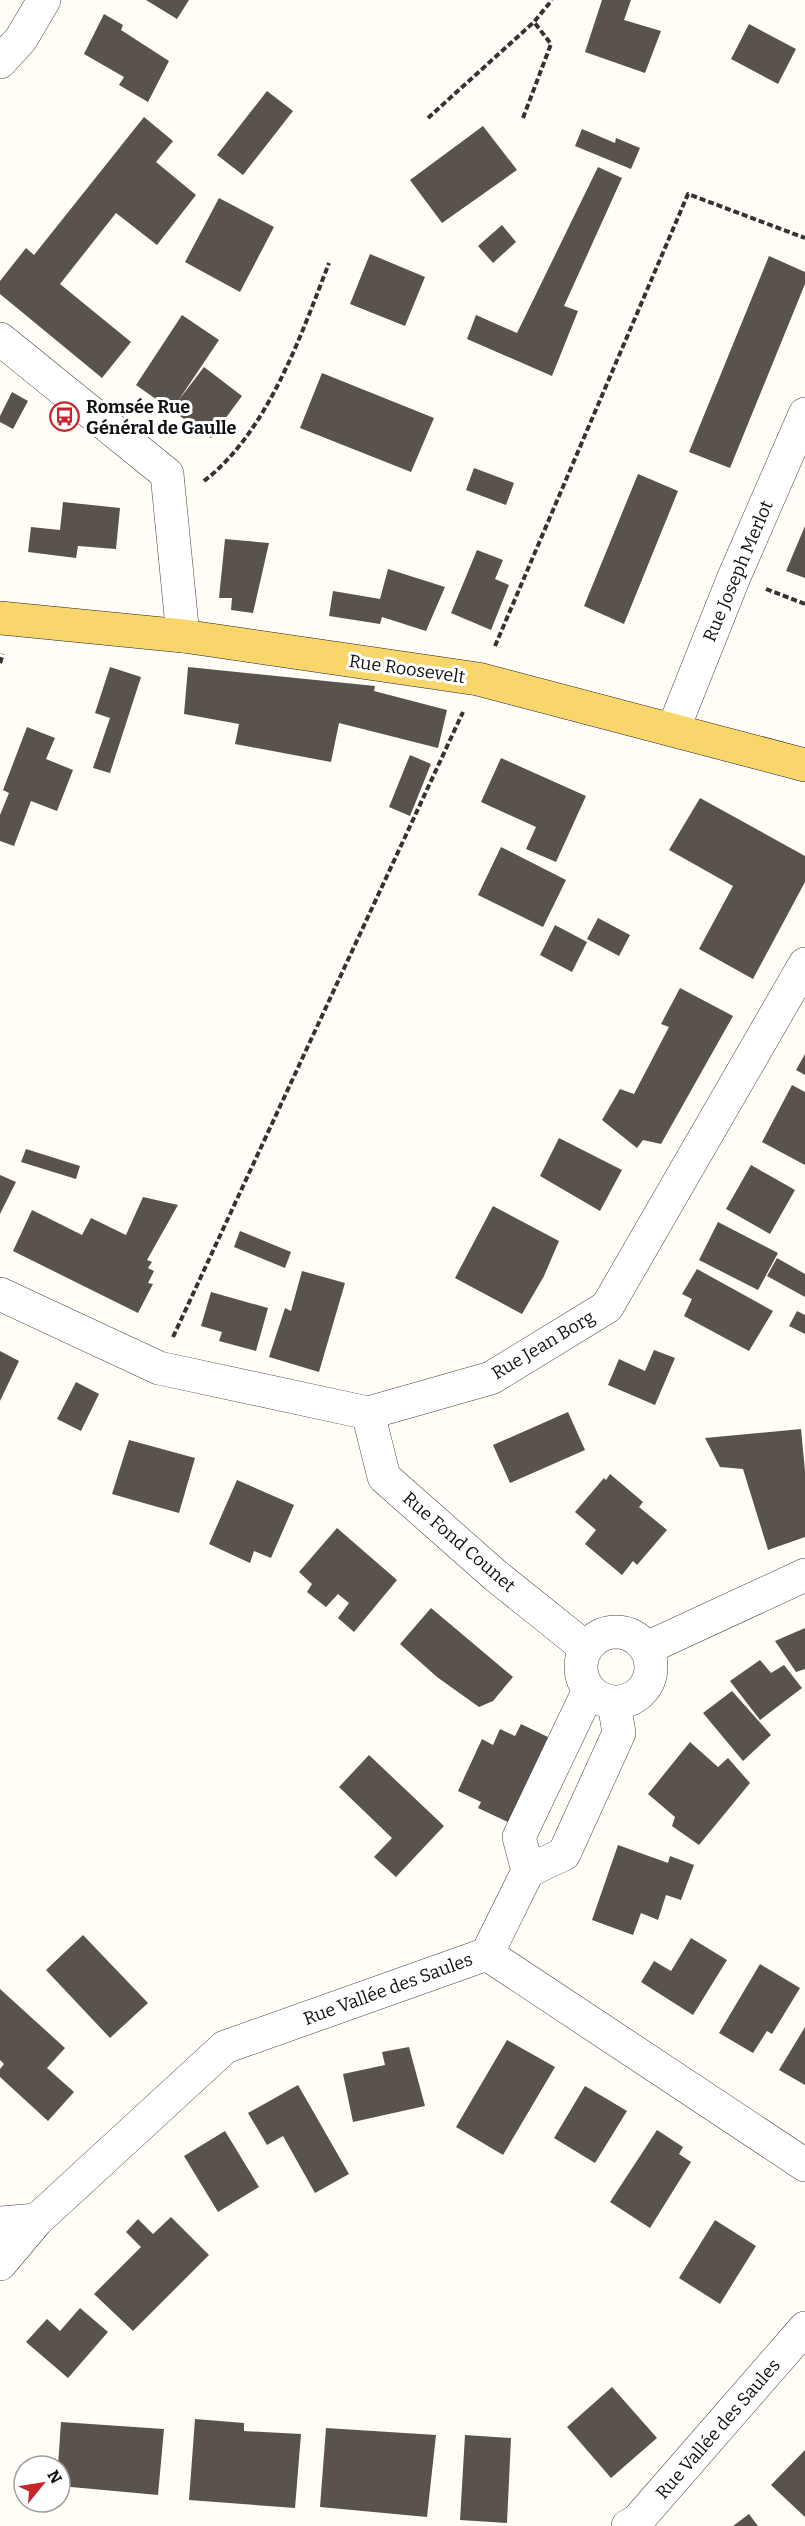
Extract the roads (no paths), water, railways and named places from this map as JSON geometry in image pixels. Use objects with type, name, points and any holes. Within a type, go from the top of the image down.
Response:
[{"type":"main road","name":"Rue Roosevelt","points":[[0,618],[183,636],[478,679],[805,765]]},
{"type":"street","points":[[0,62],[21,39],[44,0]]},
{"type":"street","points":[[0,339],[167,474],[183,636]]},
{"type":"street","name":"Rue Joseph Merlot","points":[[673,729],[734,577],[805,414]]},
{"type":"street","name":"Rue Jean Borg","points":[[0,1294],[159,1368],[368,1413],[491,1378],[607,1307],[805,964]]},
{"type":"street","name":"Rue Fond Counet","points":[[368,1413],[384,1476],[496,1576],[586,1648]]},
{"type":"street","points":[[647,1648],[805,1575]]},
{"type":"street","points":[[487,1954],[528,1870],[564,1854],[619,1733],[602,1697],[580,1670],[586,1648],[604,1633],[628,1633],[647,1648],[652,1674],[639,1695],[602,1697]]},
{"type":"street","points":[[528,1870],[519,1837],[602,1697]]},
{"type":"street","name":"Rue Vallée des Saules","points":[[0,2264],[37,2220],[225,2047],[487,1954],[805,2165]]},
{"type":"street","points":[[0,2223],[37,2220]]},
{"type":"street","name":"Rue Vallée des Saules","points":[[628,2526],[637,2522],[805,2328]]},
{"type":"place","name":"Romsée Rue Général de Gaulle","points":[[65,417]]}]
